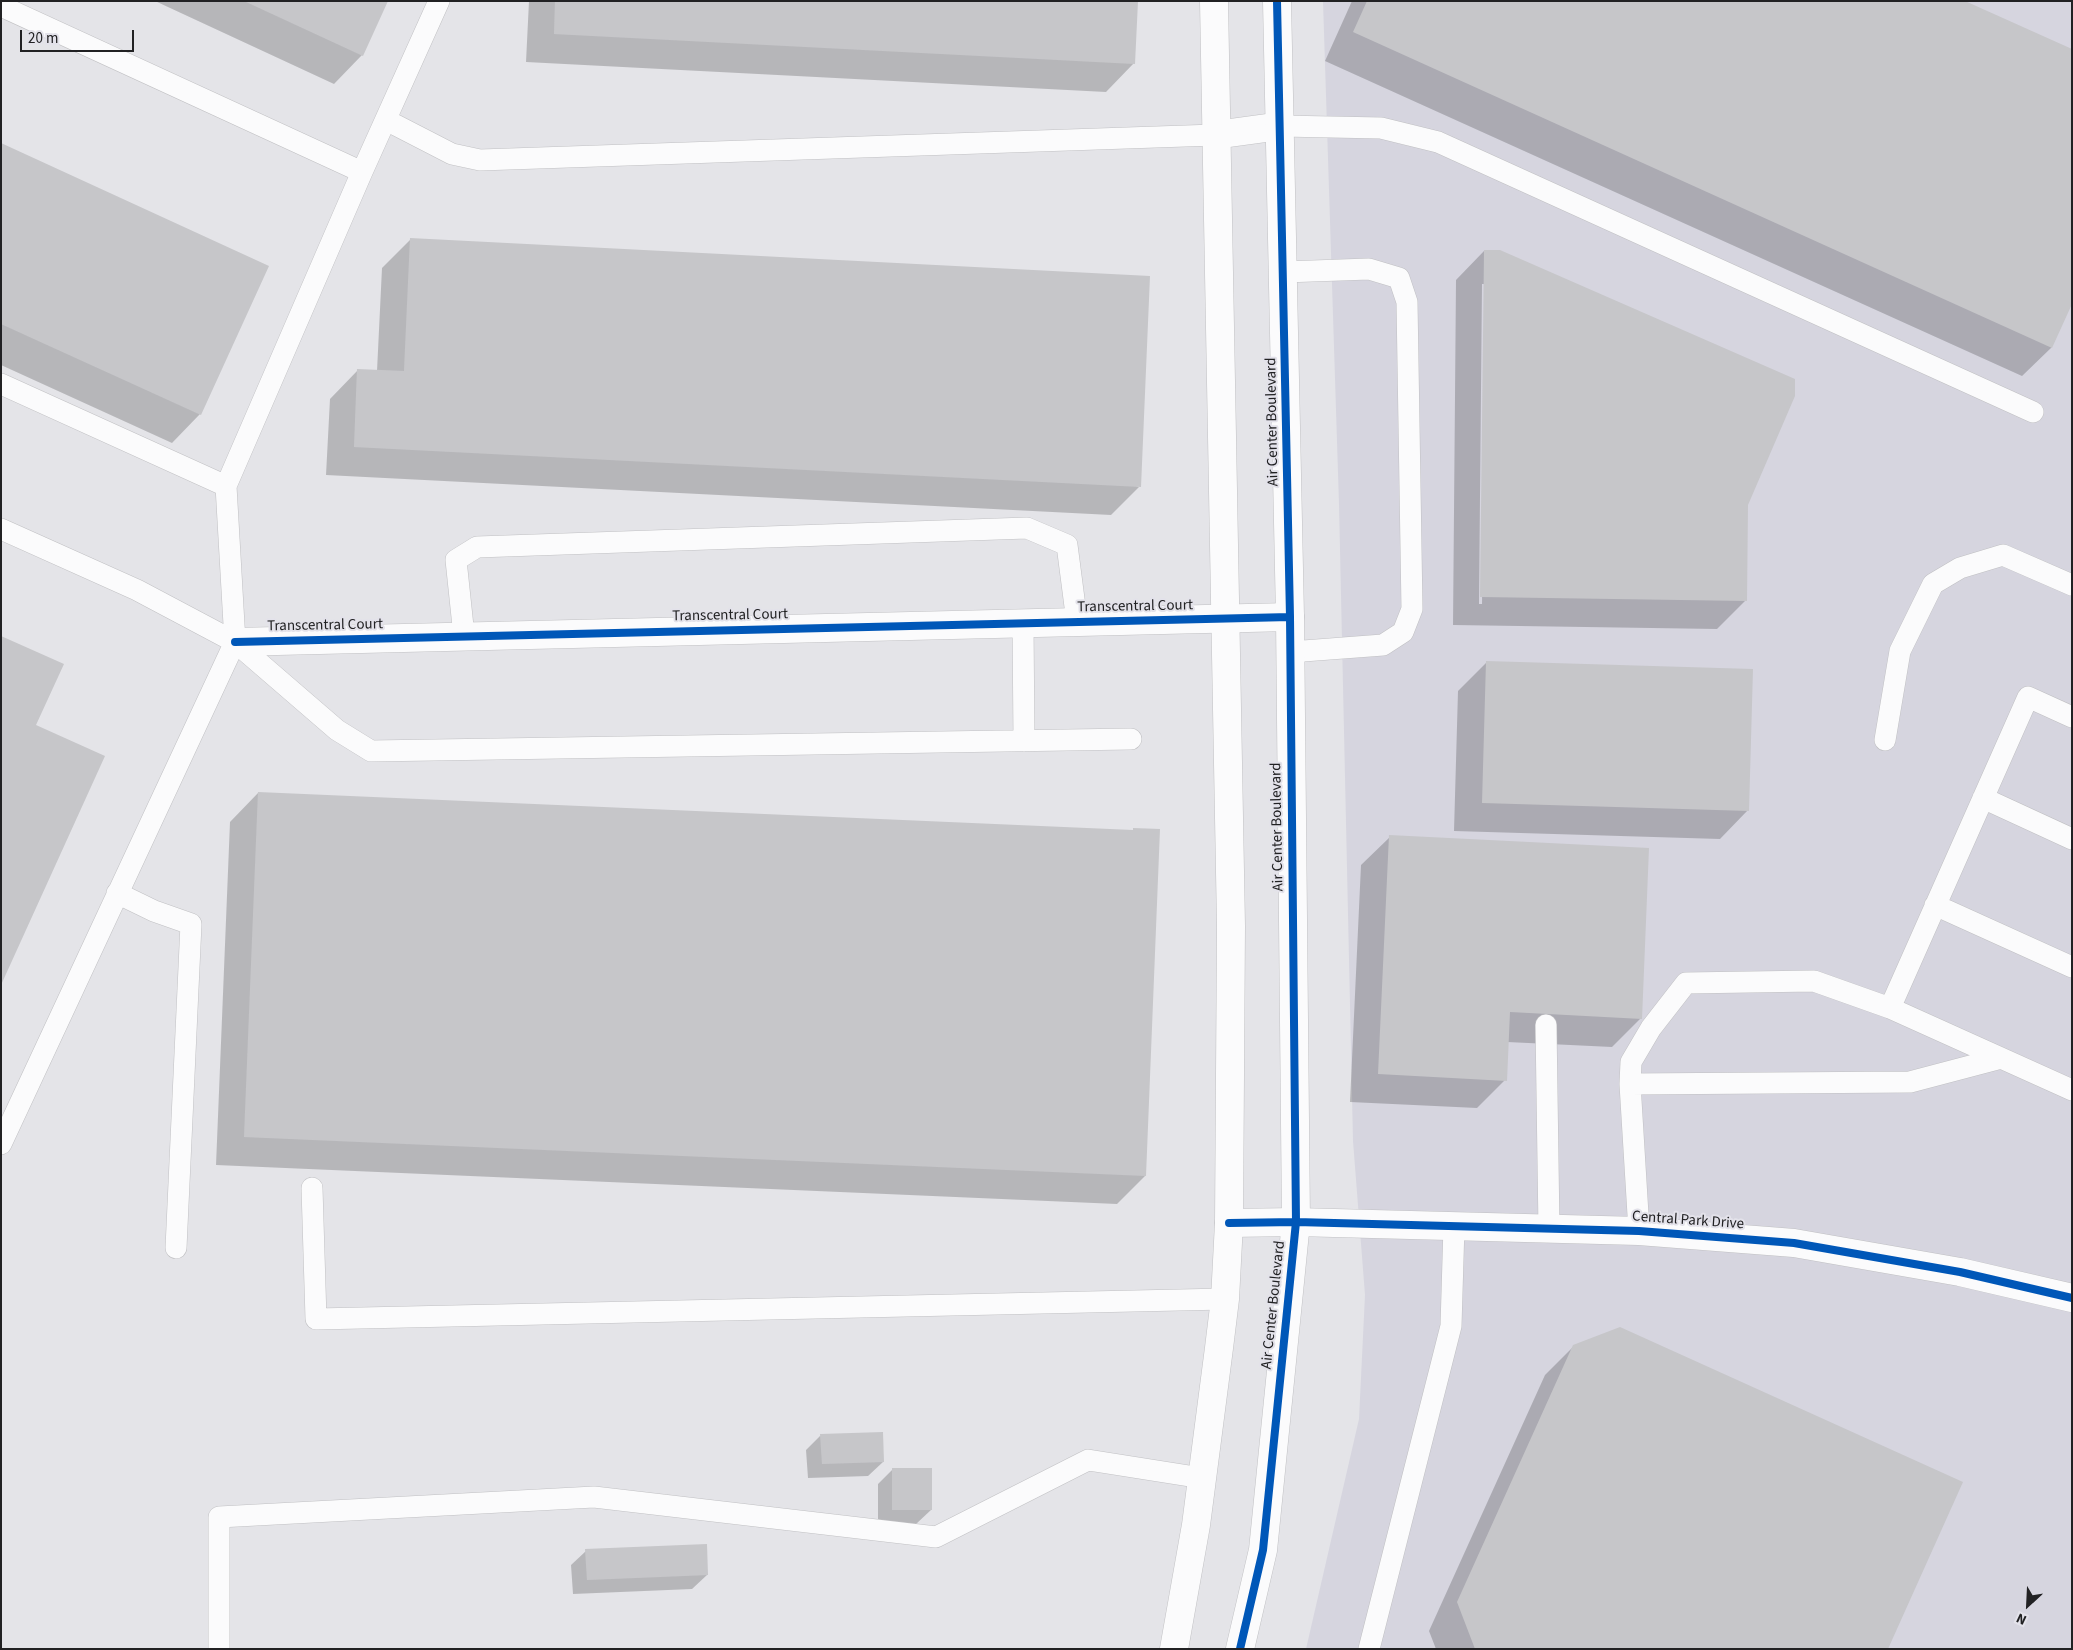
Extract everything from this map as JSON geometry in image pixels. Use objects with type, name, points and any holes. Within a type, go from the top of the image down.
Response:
[{"type":"street","points":[[1174,1649],[1196,1525],[1225,1299],[1229,1222],[1231,926],[1214,1]]},
{"type":"street","name":"Air Center Boulevard","points":[[1240,1649],[1263,1550],[1296,1222],[1290,617],[1277,1]]},
{"type":"street","points":[[1215,136],[1280,126]]},
{"type":"street","name":"Transcentral Court","points":[[235,642],[1290,617]]},
{"type":"street","name":"Central Park Drive","points":[[1229,1222],[1639,1231],[1813,1246],[1960,1272],[2072,1298]]},
{"type":"lane","points":[[1,1144],[235,642],[226,486],[362,172],[439,1]]},
{"type":"lane","points":[[1,6],[362,172]]},
{"type":"lane","points":[[386,120],[452,154],[480,160],[1215,136]]},
{"type":"lane","points":[[1280,126],[1381,128],[1438,142],[2033,412]]},
{"type":"lane","points":[[1284,272],[1369,269],[1399,278],[1407,302],[1408,322],[1412,609],[1403,632],[1383,645],[1290,652]]},
{"type":"lane","points":[[1,384],[226,486]]},
{"type":"lane","points":[[464,636],[456,560],[477,547],[1027,528],[1066,545],[1077,622]]},
{"type":"lane","points":[[1,529],[137,590],[235,642],[337,730],[371,751],[1131,739]]},
{"type":"lane","points":[[1885,740],[1900,651],[1933,584],[1960,568],[2004,555],[2072,585]]},
{"type":"lane","points":[[1023,623],[1024,741]]},
{"type":"lane","points":[[1890,1008],[2028,697],[2072,717]]},
{"type":"lane","points":[[1983,798],[2072,838]]},
{"type":"lane","points":[[116,894],[154,911],[192,924],[176,1248]]},
{"type":"lane","points":[[1935,905],[2072,967]]},
{"type":"lane","points":[[1639,1231],[1630,1084],[1631,1062],[1652,1028],[1686,983],[1814,981],[1890,1008],[2072,1090]]},
{"type":"lane","points":[[1546,1025],[1549,1229]]},
{"type":"lane","points":[[1630,1084],[1910,1082],[2001,1058]]},
{"type":"lane","points":[[312,1188],[316,1319],[1225,1299]]},
{"type":"lane","points":[[1369,1649],[1451,1326],[1454,1226]]},
{"type":"lane","points":[[219,1649],[219,1517],[594,1497],[936,1537],[1088,1460],[1202,1478]]},
{"type":"shaded area","points":[[1323,1],[2072,1],[2072,1649],[1306,1649],[1359,1419],[1365,1295],[1353,1141],[1339,504]]},
{"type":"building","points":[[244,1],[388,1],[363,56]]},
{"type":"building","points":[[555,1],[1138,1],[1135,64],[554,34]]},
{"type":"building","points":[[1367,1],[1965,1],[2072,49],[2072,304],[2052,348],[1353,32]]},
{"type":"building","points":[[1,143],[269,266],[201,415],[1,324]]},
{"type":"building","points":[[410,238],[1150,276],[1141,487],[354,447],[357,369],[404,371]]},
{"type":"building","points":[[1484,250],[1500,250],[1795,379],[1795,396],[1748,505],[1747,601],[1480,597]]},
{"type":"building","points":[[1,636],[64,664],[36,725],[105,756],[1,985]]},
{"type":"building","points":[[1486,661],[1753,669],[1749,811],[1482,803]]},
{"type":"building","points":[[258,792],[1133,830],[1133,828],[1160,829],[1146,1176],[244,1137]]},
{"type":"building","points":[[1389,835],[1649,848],[1642,1019],[1510,1012],[1507,1081],[1378,1074]]},
{"type":"building","points":[[1620,1327],[1963,1482],[1888,1649],[1475,1649],[1457,1602],[1573,1345]]},
{"type":"building","points":[[883,1432],[884,1462],[822,1464],[820,1434]]},
{"type":"building","points":[[892,1468],[932,1468],[932,1510],[892,1510]]},
{"type":"building","points":[[707,1544],[708,1575],[587,1580],[585,1549]]},
{"type":"cycle path","points":[[1240,1649],[1263,1550],[1296,1222],[1290,617],[1277,1]]},
{"type":"cycle path","points":[[235,642],[1290,617]]},
{"type":"cycle path","points":[[1229,1223],[1296,1222],[1639,1231],[1794,1243],[1960,1272],[2072,1298]]}]
